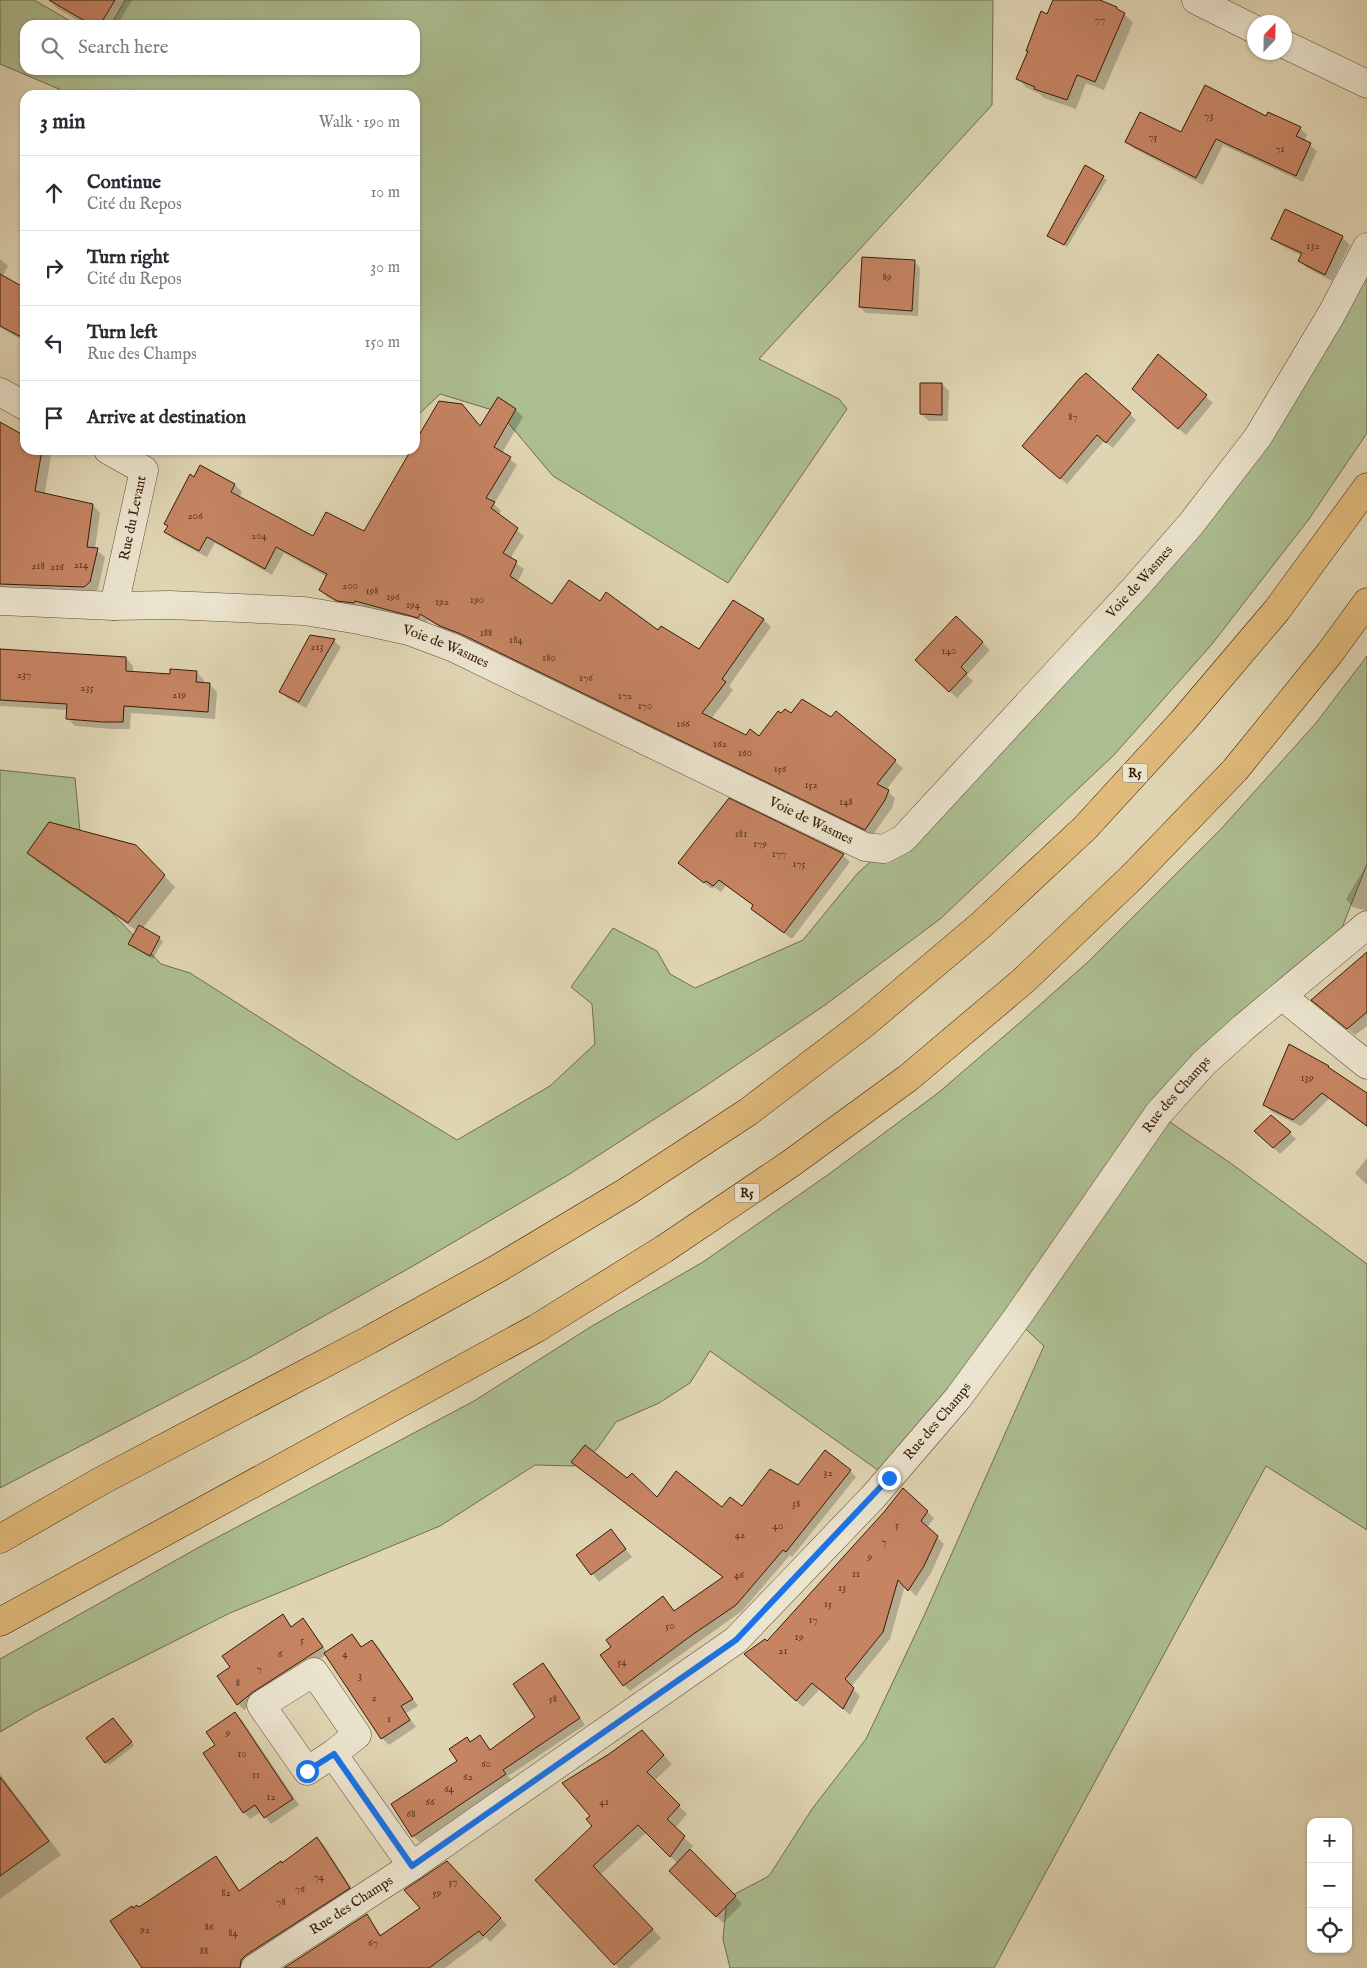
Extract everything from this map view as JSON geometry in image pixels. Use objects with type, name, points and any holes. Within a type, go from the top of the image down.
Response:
[{"type":"highway","name":"R5","points":[[0,1539],[101,1481],[369,1340],[505,1264],[626,1192],[748,1112],[857,1029],[981,926],[1085,828],[1182,722],[1277,610],[1367,487]]},
{"type":"highway","name":"R5","points":[[0,1622],[537,1328],[664,1249],[790,1164],[908,1078],[1023,981],[1133,876],[1235,770],[1367,602]]},
{"type":"street","points":[[1196,0],[1247,26]]},
{"type":"street","points":[[1292,48],[1367,84]]},
{"type":"street","name":"Voie de Wasmes","points":[[0,601],[114,606],[170,605],[304,611],[409,631],[454,648],[865,847],[884,849],[903,838],[1135,588],[1191,524],[1258,438],[1331,314],[1367,247]]},
{"type":"street","points":[[0,392],[20,403]]},
{"type":"street","name":"Rue du Levant","points":[[114,606],[144,470],[117,455]]},
{"type":"street","name":"Rue des Champs","points":[[255,1968],[412,1866],[736,1640],[873,1497],[958,1398],[1016,1320],[1158,1114],[1204,1064],[1244,1026],[1367,925]]},
{"type":"street","points":[[1282,996],[1367,1065]]},
{"type":"street","points":[[334,1754],[412,1866]]},
{"type":"green space","points":[[0,0],[34,0],[68,20],[20,20],[20,72],[0,64]]},
{"type":"green space","points":[[125,0],[993,0],[992,105],[759,359],[839,399],[847,409],[728,583],[553,476],[499,412],[440,394],[420,413],[420,90],[59,89],[26,75],[420,75],[420,20],[114,20]]},
{"type":"green space","points":[[1367,247],[1367,433],[1309,519],[1212,644],[1114,755],[940,919],[825,1005],[704,1087],[568,1175],[413,1266],[251,1357],[0,1488],[0,770],[75,778],[85,885],[161,964],[190,973],[350,1075],[457,1140],[550,1086],[595,1044],[592,1004],[571,987],[613,928],[657,951],[670,974],[695,988],[803,940],[857,874],[884,849],[1191,524]]},
{"type":"green space","points":[[1367,656],[1367,864],[1331,956],[1158,1114],[1229,1162],[1367,1264],[1367,1530],[1266,1466],[994,1968],[730,1968],[723,1939],[727,1898],[769,1876],[812,1809],[866,1739],[924,1616],[1044,1346],[1016,1320],[889,1478],[710,1351],[690,1383],[659,1403],[616,1422],[597,1449],[574,1466],[535,1465],[440,1526],[230,1613],[36,1711],[0,1732],[0,1659],[203,1545],[474,1401],[592,1326],[703,1262],[829,1174],[938,1093],[1089,961],[1221,829],[1316,723]]},
{"type":"building","points":[[49,0],[115,0],[103,20],[83,20]]},
{"type":"building","points":[[1053,0],[1100,0],[1117,7],[1117,9],[1125,13],[1095,82],[1077,75],[1067,100],[1034,89],[1035,87],[1016,79],[1028,51],[1026,51],[1041,11],[1047,14]]},
{"type":"building","points":[[1205,85],[1266,116],[1268,112],[1301,127],[1296,136],[1311,143],[1296,176],[1216,139],[1196,178],[1125,142],[1140,112],[1181,132]]},
{"type":"building","points":[[1085,165],[1104,176],[1064,245],[1047,236]]},
{"type":"building","points":[[1285,209],[1343,236],[1325,275],[1298,261],[1302,253],[1271,239]]},
{"type":"building","points":[[862,257],[915,260],[912,311],[859,307]]},
{"type":"building","points":[[0,274],[20,285],[20,336],[0,326]]},
{"type":"building","points":[[1158,354],[1207,395],[1178,429],[1132,389]]},
{"type":"building","points":[[1086,373],[1131,413],[1106,443],[1097,435],[1060,479],[1022,446]]},
{"type":"building","points":[[920,383],[942,383],[942,415],[920,414]]},
{"type":"building","points":[[498,397],[516,409],[494,447],[511,457],[486,498],[495,502],[491,508],[518,528],[503,553],[517,561],[510,576],[552,604],[569,580],[600,601],[606,592],[658,630],[661,626],[699,649],[733,600],[764,619],[722,679],[726,682],[702,713],[746,735],[750,729],[759,736],[778,711],[781,713],[785,709],[791,713],[802,699],[831,717],[836,711],[896,760],[877,784],[889,790],[885,800],[865,830],[461,634],[440,626],[420,614],[418,618],[355,601],[354,603],[337,601],[319,590],[327,574],[276,547],[265,569],[207,537],[199,551],[164,532],[168,526],[164,524],[190,474],[194,477],[200,465],[235,484],[231,492],[313,536],[326,512],[364,531],[408,455],[420,455],[420,433],[439,401],[462,404],[480,426]]},
{"type":"building","points":[[0,422],[20,433],[20,455],[41,455],[35,491],[93,504],[87,547],[98,548],[90,582],[84,587],[0,584]]},
{"type":"building","points":[[956,616],[983,642],[961,667],[967,673],[949,692],[915,660]]},
{"type":"building","points":[[310,635],[335,639],[299,702],[279,692]]},
{"type":"building","points":[[0,649],[126,657],[126,671],[170,674],[170,669],[197,671],[196,682],[210,683],[208,712],[124,706],[123,722],[103,722],[66,719],[67,704],[0,700]]},
{"type":"building","points":[[729,798],[844,854],[784,933],[751,909],[753,905],[719,880],[713,886],[706,881],[704,883],[678,863]]},
{"type":"building","points":[[49,822],[136,845],[165,875],[128,923],[27,853]]},
{"type":"building","points":[[139,925],[160,937],[150,956],[128,944]]},
{"type":"building","points":[[1367,952],[1367,1012],[1347,1029],[1311,1000]]},
{"type":"building","points":[[1289,1044],[1329,1066],[1367,1093],[1367,1126],[1322,1093],[1293,1120],[1263,1105]]},
{"type":"building","points":[[1271,1115],[1291,1132],[1273,1148],[1254,1131]]},
{"type":"building","points":[[585,1445],[627,1478],[632,1473],[657,1497],[676,1471],[722,1507],[730,1497],[742,1506],[770,1469],[798,1485],[825,1450],[851,1470],[786,1552],[783,1550],[736,1605],[623,1686],[600,1655],[611,1647],[606,1640],[663,1596],[674,1611],[723,1577],[571,1462]]},
{"type":"building","points":[[903,1488],[928,1511],[921,1521],[938,1536],[924,1566],[908,1591],[898,1580],[883,1632],[845,1679],[854,1688],[843,1709],[812,1683],[796,1701],[744,1654],[765,1639],[767,1641],[884,1512]]},
{"type":"building","points":[[611,1529],[626,1549],[591,1575],[576,1555]]},
{"type":"building","points":[[283,1614],[291,1627],[303,1618],[323,1647],[253,1692],[237,1705],[217,1676],[230,1667],[222,1656]]},
{"type":"building","points":[[352,1634],[361,1647],[372,1640],[413,1699],[401,1706],[410,1720],[381,1739],[324,1653]]},
{"type":"building","points":[[543,1663],[580,1718],[503,1770],[506,1774],[412,1837],[391,1804],[457,1761],[449,1749],[467,1737],[470,1742],[480,1735],[490,1750],[535,1717],[513,1684]]},
{"type":"building","points":[[235,1712],[293,1799],[264,1818],[255,1805],[243,1813],[203,1753],[215,1745],[206,1732]]},
{"type":"building","points":[[113,1718],[132,1742],[105,1763],[86,1738]]},
{"type":"building","points":[[642,1730],[664,1755],[647,1772],[680,1805],[667,1819],[685,1836],[670,1857],[638,1825],[593,1866],[653,1929],[614,1965],[535,1880],[592,1826],[586,1819],[590,1816],[562,1783],[609,1754]]},
{"type":"building","points":[[0,1777],[49,1841],[0,1876]]},
{"type":"building","points":[[317,1837],[350,1888],[246,1955],[241,1960],[240,1968],[142,1968],[110,1921],[132,1906],[133,1908],[137,1905],[139,1907],[216,1856],[239,1891]]},
{"type":"building","points":[[690,1849],[736,1896],[716,1917],[669,1871]]},
{"type":"building","points":[[447,1861],[501,1918],[483,1936],[479,1931],[429,1968],[284,1968],[367,1914],[380,1936],[420,1908],[404,1890]]},
{"type":"route","points":[[307,1771],[334,1754],[412,1866],[736,1640],[889,1478]]}]
